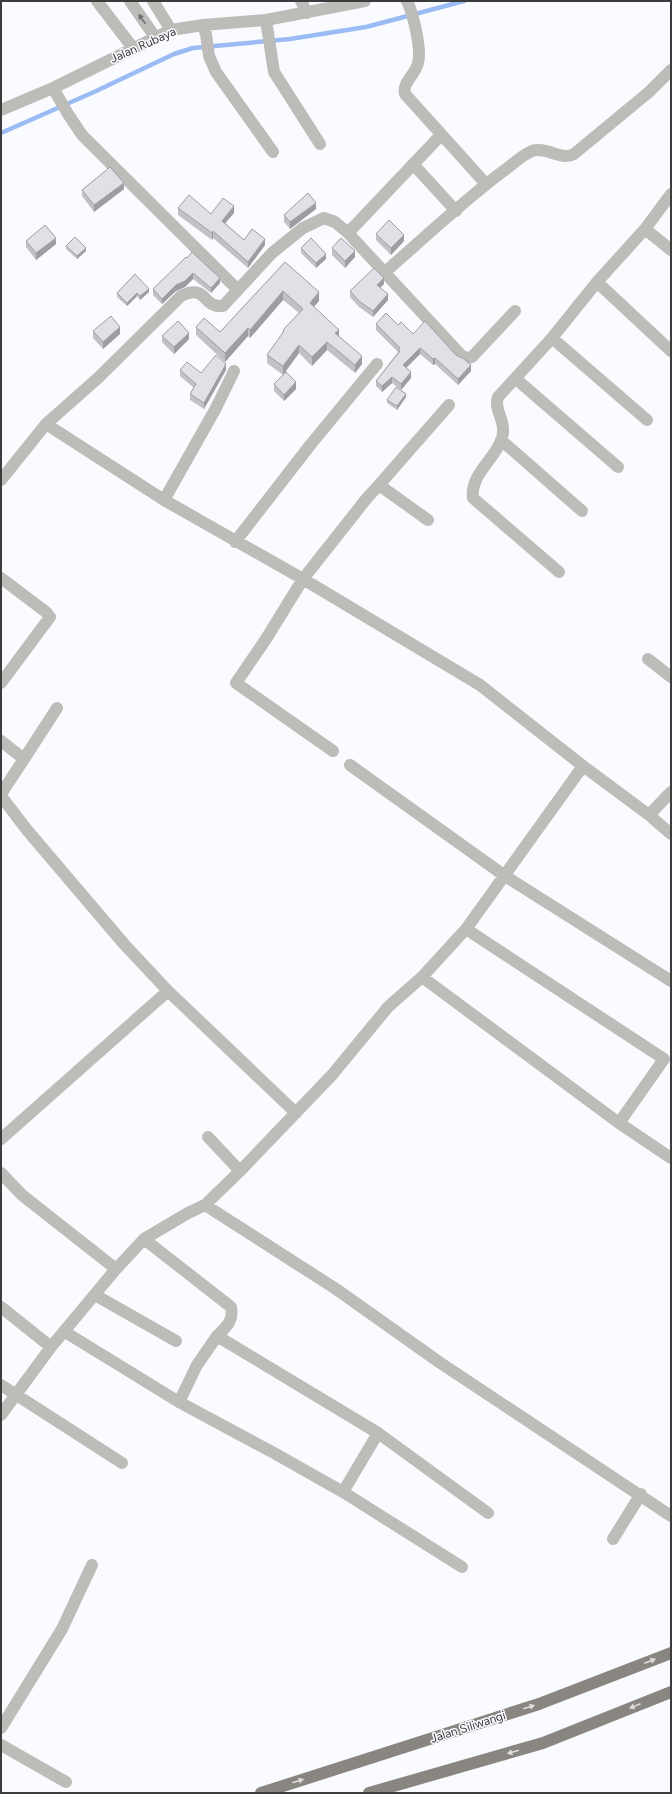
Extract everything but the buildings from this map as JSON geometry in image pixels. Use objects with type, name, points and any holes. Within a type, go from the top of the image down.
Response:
[{"type":"main road","name":"Jalan Siliwangi","points":[[261,1793],[539,1704],[671,1653]]},
{"type":"main road","points":[[369,1793],[543,1743],[671,1692]]},
{"type":"street","points":[[97,1],[133,48]]},
{"type":"street","points":[[130,1],[155,37]]},
{"type":"street","points":[[153,1],[171,30]]},
{"type":"street","points":[[301,1],[307,13]]},
{"type":"street","name":"Jalan Rubaya","points":[[1,110],[56,92],[133,48],[171,30],[204,30],[267,26],[307,13],[365,1]]},
{"type":"street","points":[[409,4],[415,21],[419,62],[404,91],[404,94],[486,184]]},
{"type":"street","points":[[267,26],[274,72],[320,144]]},
{"type":"street","points":[[204,30],[209,56],[216,72],[273,152]]},
{"type":"street","points":[[385,272],[486,184],[534,150],[543,150],[567,156],[574,154],[649,92],[671,70]]},
{"type":"street","points":[[56,92],[82,135],[238,290]]},
{"type":"street","points":[[348,233],[441,135]]},
{"type":"street","points":[[413,164],[456,211]]},
{"type":"street","points":[[559,572],[474,498],[472,490],[474,484],[501,440],[503,429],[502,421],[496,403],[498,397],[552,338],[597,282],[645,229],[671,194]]},
{"type":"street","points":[[1,480],[46,424],[98,378],[181,296],[191,291],[197,291],[214,305],[223,306],[272,253],[302,228],[324,218],[335,222],[348,233],[462,356],[468,358],[472,357],[515,311]]},
{"type":"street","points":[[645,229],[671,250]]},
{"type":"street","points":[[597,282],[671,351]]},
{"type":"street","points":[[552,338],[647,420]]},
{"type":"street","points":[[235,542],[311,444],[377,364]]},
{"type":"street","points":[[164,500],[216,408],[234,371]]},
{"type":"street","points":[[516,379],[618,466]]},
{"type":"street","points":[[333,751],[236,683],[266,639],[303,579],[367,498],[449,405]]},
{"type":"street","points":[[46,424],[164,500],[235,542],[303,579],[480,685],[583,766],[649,815],[671,834]]},
{"type":"street","points":[[501,440],[582,511]]},
{"type":"street","points":[[379,485],[428,520]]},
{"type":"street","points":[[1,578],[46,612],[50,617],[1,683]]},
{"type":"street","points":[[648,659],[671,677]]},
{"type":"street","points":[[57,708],[1,795],[27,830],[124,944],[168,991],[296,1113]]},
{"type":"street","points":[[1,741],[24,759]]},
{"type":"street","points":[[350,765],[505,876],[671,981]]},
{"type":"street","points":[[1,1415],[51,1347],[144,1239],[188,1213],[205,1206],[332,1075],[388,1007],[422,977],[466,929],[583,766]]},
{"type":"street","points":[[649,815],[671,792]]},
{"type":"street","points":[[466,929],[664,1059],[618,1123]]},
{"type":"street","points":[[422,977],[618,1123],[671,1158]]},
{"type":"street","points":[[1,1139],[168,991]]},
{"type":"street","points":[[208,1137],[240,1171]]},
{"type":"street","points":[[1,1174],[22,1195],[116,1270]]},
{"type":"street","points":[[205,1206],[336,1290],[439,1362],[610,1476],[641,1494],[671,1516]]},
{"type":"street","points":[[144,1239],[231,1307],[233,1314],[230,1323],[217,1336],[197,1365],[178,1402]]},
{"type":"street","points":[[95,1295],[133,1315],[176,1341]]},
{"type":"street","points":[[1,1307],[51,1347]]},
{"type":"street","points":[[64,1332],[178,1402],[343,1492],[462,1567]]},
{"type":"street","points":[[217,1336],[378,1433],[488,1513]]},
{"type":"street","points":[[1,1385],[122,1463]]},
{"type":"street","points":[[343,1492],[378,1433]]},
{"type":"street","points":[[613,1539],[641,1494]]},
{"type":"street","points":[[1,1728],[62,1629],[92,1565]]},
{"type":"street","points":[[1,1745],[66,1782]]},
{"type":"waterway","points":[[1,133],[94,92],[174,54],[193,48],[290,39],[366,27],[464,1]]}]
